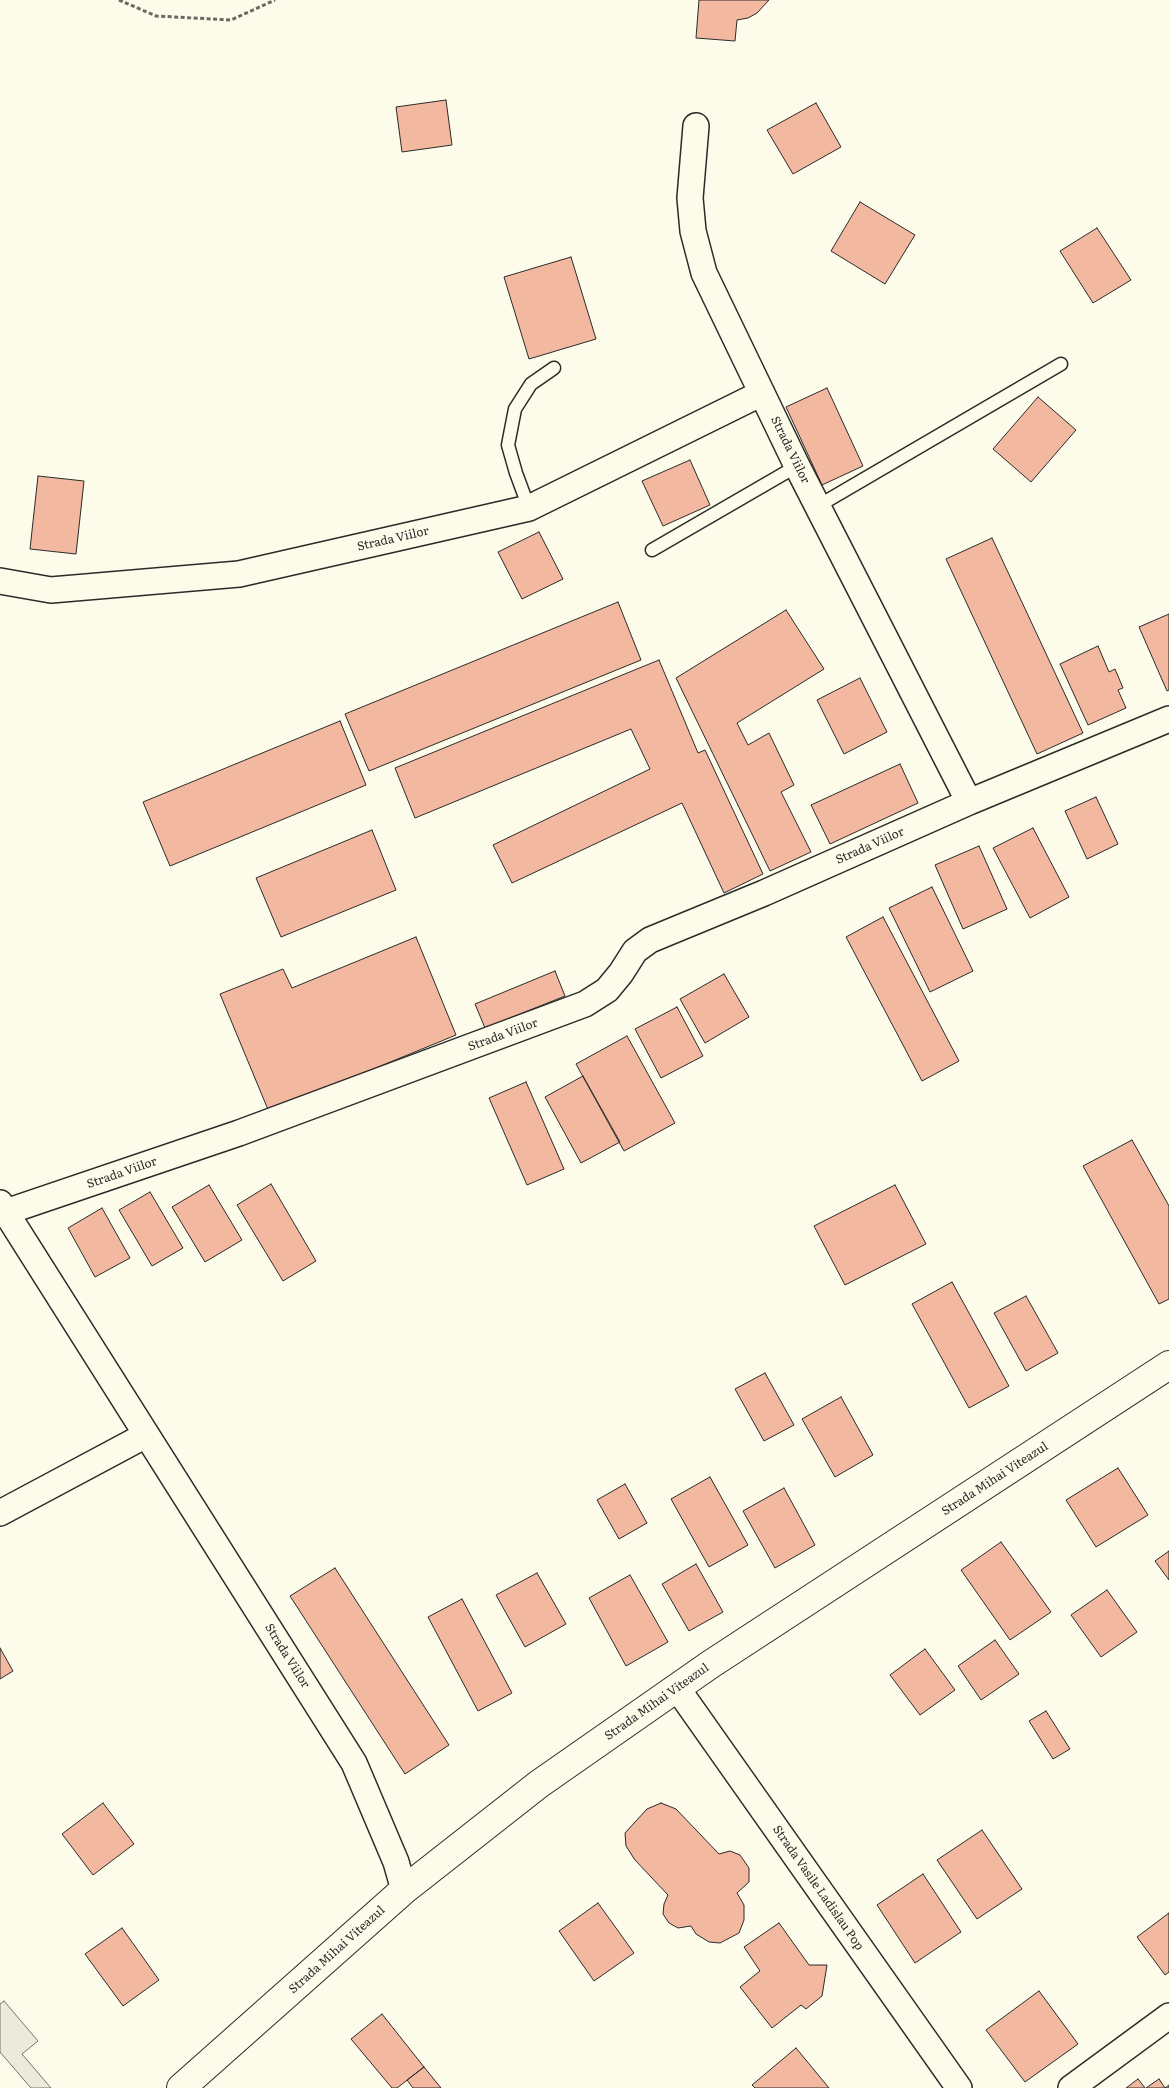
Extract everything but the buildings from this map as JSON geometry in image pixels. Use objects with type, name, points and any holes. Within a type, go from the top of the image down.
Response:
[{"type":"highway","name":"Strada Mihai Viteazul","points":[[181,2088],[404,1890],[539,1784],[677,1688],[1169,1365]]},
{"type":"street","name":"Strada Viilor","points":[[696,126],[690,198],[692,231],[704,273],[797,466],[969,802]]},
{"type":"street","name":"Strada Viilor","points":[[0,581],[51,590],[239,574],[529,508],[762,392]]},
{"type":"street","name":"Strada Viilor","points":[[404,1890],[396,1862],[354,1763],[2,1210],[239,1133],[585,1004],[607,990],[635,950],[650,940],[772,889],[969,802],[1169,719]]},
{"type":"street","points":[[0,1513],[146,1435]]},
{"type":"street","name":"Strada Vasile Ladislau Pop","points":[[677,1688],[959,2088]]},
{"type":"street","points":[[1071,2088],[1169,2016]]},
{"type":"lane","points":[[818,506],[1061,364]]},
{"type":"lane","points":[[529,508],[508,445],[511,427],[515,409],[531,384],[554,368]]},
{"type":"lane","points":[[652,550],[797,466]]},
{"type":"path","points":[[118,0],[156,16],[231,20],[275,0]]},
{"type":"shaded area","points":[[4,2001],[38,2041],[22,2054],[51,2088],[31,2088],[0,2052],[0,2004]]}]
